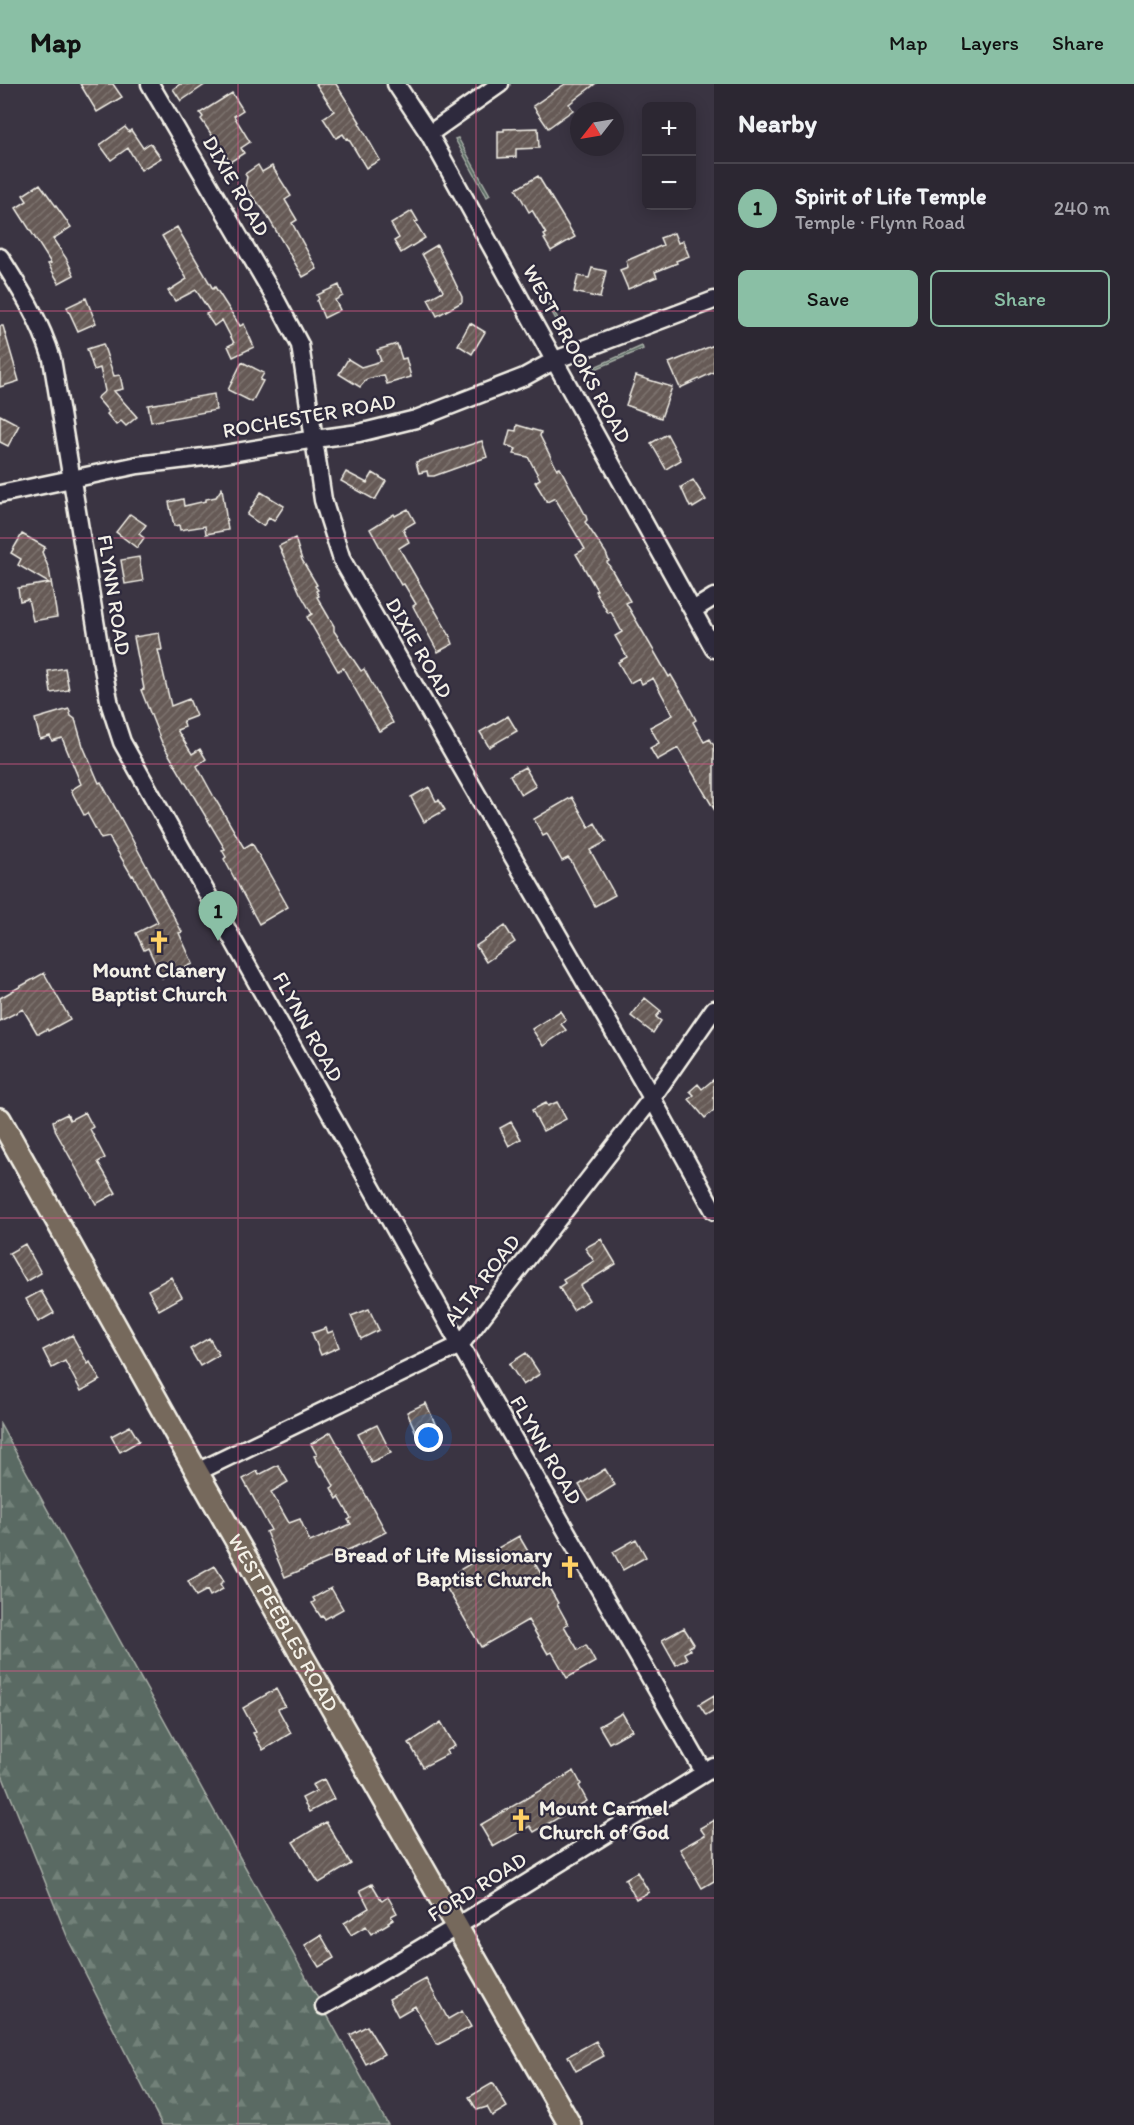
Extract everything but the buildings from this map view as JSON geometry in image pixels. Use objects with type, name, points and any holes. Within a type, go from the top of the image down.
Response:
[{"type":"main road","name":"WEST PEEBLES ROAD","points":[[0,1119],[197,1472],[570,2125]]},
{"type":"street","name":"DIXIE ROAD","points":[[150,84],[276,298],[300,345],[323,500],[342,560],[652,1098],[714,1211]]},
{"type":"street","name":"WEST BROOKS ROAD","points":[[396,84],[429,134],[714,648]]},
{"type":"street","points":[[429,134],[500,84]]},
{"type":"street","name":"FLYNN ROAD","points":[[0,257],[33,313],[45,337],[52,359],[110,705],[122,742],[460,1345],[709,1770]]},
{"type":"street","name":"ROCHESTER ROAD","points":[[0,494],[138,465],[360,433],[416,419],[524,377],[555,360],[714,300]]},
{"type":"street","points":[[693,610],[714,597]]},
{"type":"street","name":"ALTA ROAD","points":[[197,1472],[460,1345],[652,1098],[714,1009]]},
{"type":"street","name":"FORD ROAD","points":[[324,2006],[709,1770]]},
{"type":"green space","points":[[458,138],[490,195],[487,197],[455,139]]},
{"type":"green space","points":[[540,286],[567,335],[565,336],[538,287]]},
{"type":"green space","points":[[642,346],[643,349],[593,370],[592,368]]},
{"type":"green space","points":[[0,1424],[388,2125],[162,2125],[69,1941],[0,1770]]},
{"type":"place","name":"Spirit of Life Temple","points":[[218,941]]},
{"type":"place","name":"Mount Clanery Baptist Church","points":[[159,942]]},
{"type":"place","name":"Bread of Life Missionary Baptist Church","points":[[570,1567]]},
{"type":"place","name":"Mount Carmel Church of God","points":[[521,1820]]}]
